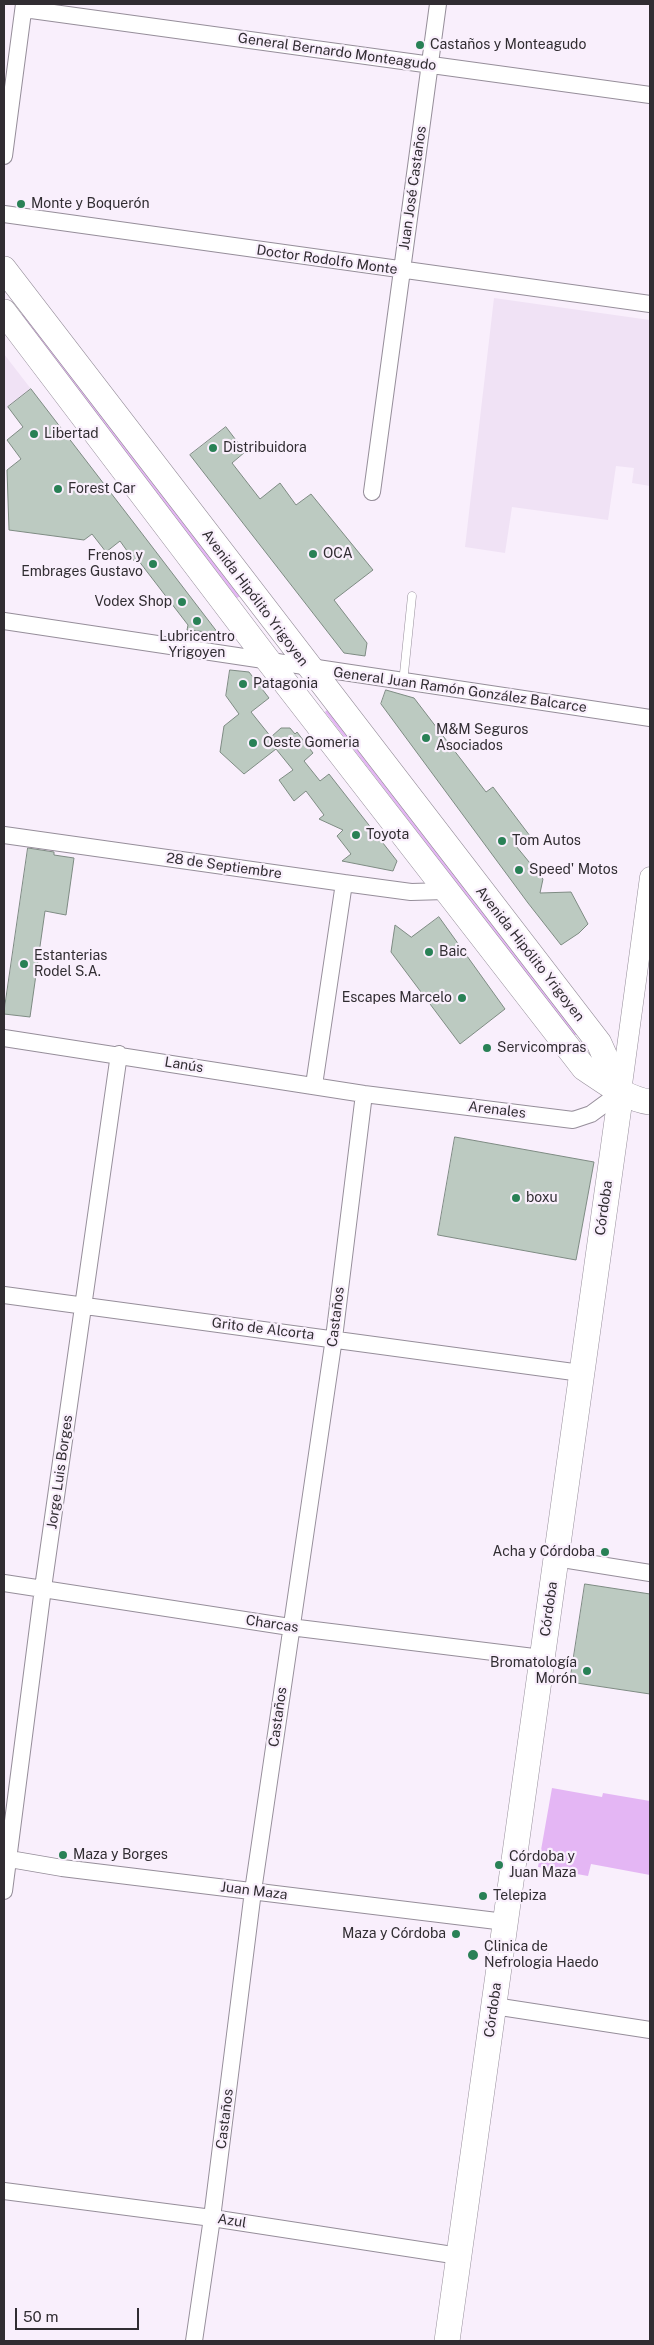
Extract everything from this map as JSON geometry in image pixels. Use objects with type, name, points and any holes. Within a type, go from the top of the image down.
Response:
[{"type":"main road","name":"Avenida Hipólito Yrigoyen","points":[[4,269],[599,1043],[621,1092]]},
{"type":"main road","name":"Avenida Hipólito Yrigoyen","points":[[4,312],[267,659],[584,1068],[621,1092]]},
{"type":"main road","points":[[621,1092],[650,1102]]},
{"type":"main road","name":"Córdoba","points":[[447,2341],[621,1092]]},
{"type":"street","name":"Juan José Castaños","points":[[372,492],[438,4]]},
{"type":"street","name":"General Bernardo Monteagudo","points":[[24,6],[650,95]]},
{"type":"street","points":[[4,156],[24,6]]},
{"type":"street","name":"Doctor Rodolfo Monte","points":[[4,214],[650,304]]},
{"type":"street","name":"General Juan Ramón González Balcarce","points":[[4,621],[267,659],[309,668],[403,683],[650,718]]},
{"type":"street","name":"28 de Septiembre","points":[[4,835],[411,892],[446,891]]},
{"type":"street","name":"Córdoba","points":[[621,1092],[650,877]]},
{"type":"street","points":[[314,1085],[344,883]]},
{"type":"street","name":"Lanús","points":[[4,1038],[119,1054],[364,1094]]},
{"type":"street","name":"Jorge Luis Borges","points":[[4,1891],[6,1859],[43,1588],[119,1054]]},
{"type":"street","name":"Arenales","points":[[364,1094],[573,1120],[591,1114],[621,1092]]},
{"type":"street","name":"Castaños","points":[[194,2341],[290,1627],[334,1338],[364,1094]]},
{"type":"street","name":"Grito de Alcorta","points":[[4,1295],[83,1307],[334,1338],[581,1373]]},
{"type":"street","points":[[556,1558],[650,1572]]},
{"type":"street","name":"Charcas","points":[[4,1583],[290,1627],[542,1658]]},
{"type":"street","name":"Juan Maza","points":[[6,1859],[62,1868],[505,1922]]},
{"type":"street","points":[[494,2006],[650,2030]]},
{"type":"street","name":"Azul","points":[[4,2191],[212,2218],[459,2256]]},
{"type":"lane","points":[[403,683],[412,596]]},
{"type":"shaded area","points":[[494,298],[650,320],[650,486],[632,483],[634,468],[616,466],[608,520],[512,507],[505,553],[465,547]]},
{"type":"shaded area","points":[[24,313],[242,595],[237,598],[19,317]]},
{"type":"shaded area","points":[[4,354],[31,389],[4,411]]},
{"type":"shaded area","points":[[329,708],[578,1033],[574,1036],[325,712]]},
{"type":"shaded area","points":[[552,1788],[602,1797],[603,1793],[650,1801],[650,1875],[591,1864],[588,1876],[538,1867]]},
{"type":"building","name":"Forest Car","points":[[31,389],[218,633],[187,630],[188,625],[138,560],[135,562],[120,541],[106,552],[92,534],[84,540],[9,530],[7,470],[21,459],[7,440],[23,427],[8,407]]},
{"type":"building","points":[[226,427],[245,452],[232,463],[260,499],[280,483],[296,505],[311,494],[373,570],[334,600],[367,643],[365,656],[344,653],[190,455]]},
{"type":"building","points":[[230,670],[249,672],[269,698],[251,712],[271,737],[281,728],[290,728],[295,734],[297,732],[313,753],[304,761],[320,781],[329,774],[397,861],[393,871],[342,861],[351,854],[337,836],[343,830],[319,819],[324,815],[306,791],[294,801],[279,780],[293,770],[276,749],[244,774],[220,752],[224,726],[239,714],[226,696]]},
{"type":"building","points":[[386,690],[414,698],[486,792],[493,787],[530,836],[516,846],[543,879],[540,893],[571,892],[588,924],[579,933],[561,945],[381,704]]},
{"type":"building","name":"Estanterias Rodel S.A.","points":[[28,848],[54,852],[54,855],[74,858],[66,915],[45,911],[30,1017],[4,1014]]},
{"type":"building","points":[[439,917],[505,1009],[460,1044],[391,952],[395,925],[411,937]]},
{"type":"building","name":"boxu","points":[[455,1137],[594,1162],[576,1260],[438,1235]]},
{"type":"building","points":[[585,1584],[650,1594],[650,1694],[570,1682]]},
{"type":"place","name":"Castaños y Monteagudo","points":[[420,45]]},
{"type":"place","name":"Monte y Boquerón","points":[[21,204]]},
{"type":"place","name":"Libertad","points":[[34,434]]},
{"type":"place","name":"Distribuidora","points":[[213,448]]},
{"type":"place","name":"Forest Car","points":[[58,489]]},
{"type":"place","name":"OCA","points":[[313,554]]},
{"type":"place","name":"Frenos y Embrages Gustavo","points":[[153,564]]},
{"type":"place","name":"Vodex Shop","points":[[182,602]]},
{"type":"place","name":"Lubricentro Yrigoyen","points":[[197,621]]},
{"type":"place","name":"Patagonia","points":[[243,684]]},
{"type":"place","name":"M&M Seguros Asociados","points":[[426,738]]},
{"type":"place","name":"Oeste Gomeria","points":[[253,743]]},
{"type":"place","name":"Toyota","points":[[356,835]]},
{"type":"place","name":"Tom Autos","points":[[502,841]]},
{"type":"place","name":"Speed' Motos","points":[[519,870]]},
{"type":"place","name":"Baic","points":[[429,952]]},
{"type":"place","name":"Estanterias Rodel S.A.","points":[[24,964]]},
{"type":"place","name":"Escapes Marcelo","points":[[462,998]]},
{"type":"place","name":"Servicompras","points":[[487,1048]]},
{"type":"place","name":"boxu","points":[[516,1198]]},
{"type":"place","name":"Acha y Córdoba","points":[[605,1552]]},
{"type":"place","name":"Bromatología Morón","points":[[587,1671]]},
{"type":"place","name":"Maza y Borges","points":[[63,1855]]},
{"type":"place","name":"Córdoba y Juan Maza","points":[[499,1865]]},
{"type":"place","name":"Telepiza","points":[[483,1896]]},
{"type":"place","name":"Maza y Córdoba","points":[[456,1934]]},
{"type":"place","name":"Clinica de Nefrologia Haedo","points":[[473,1955]]}]
